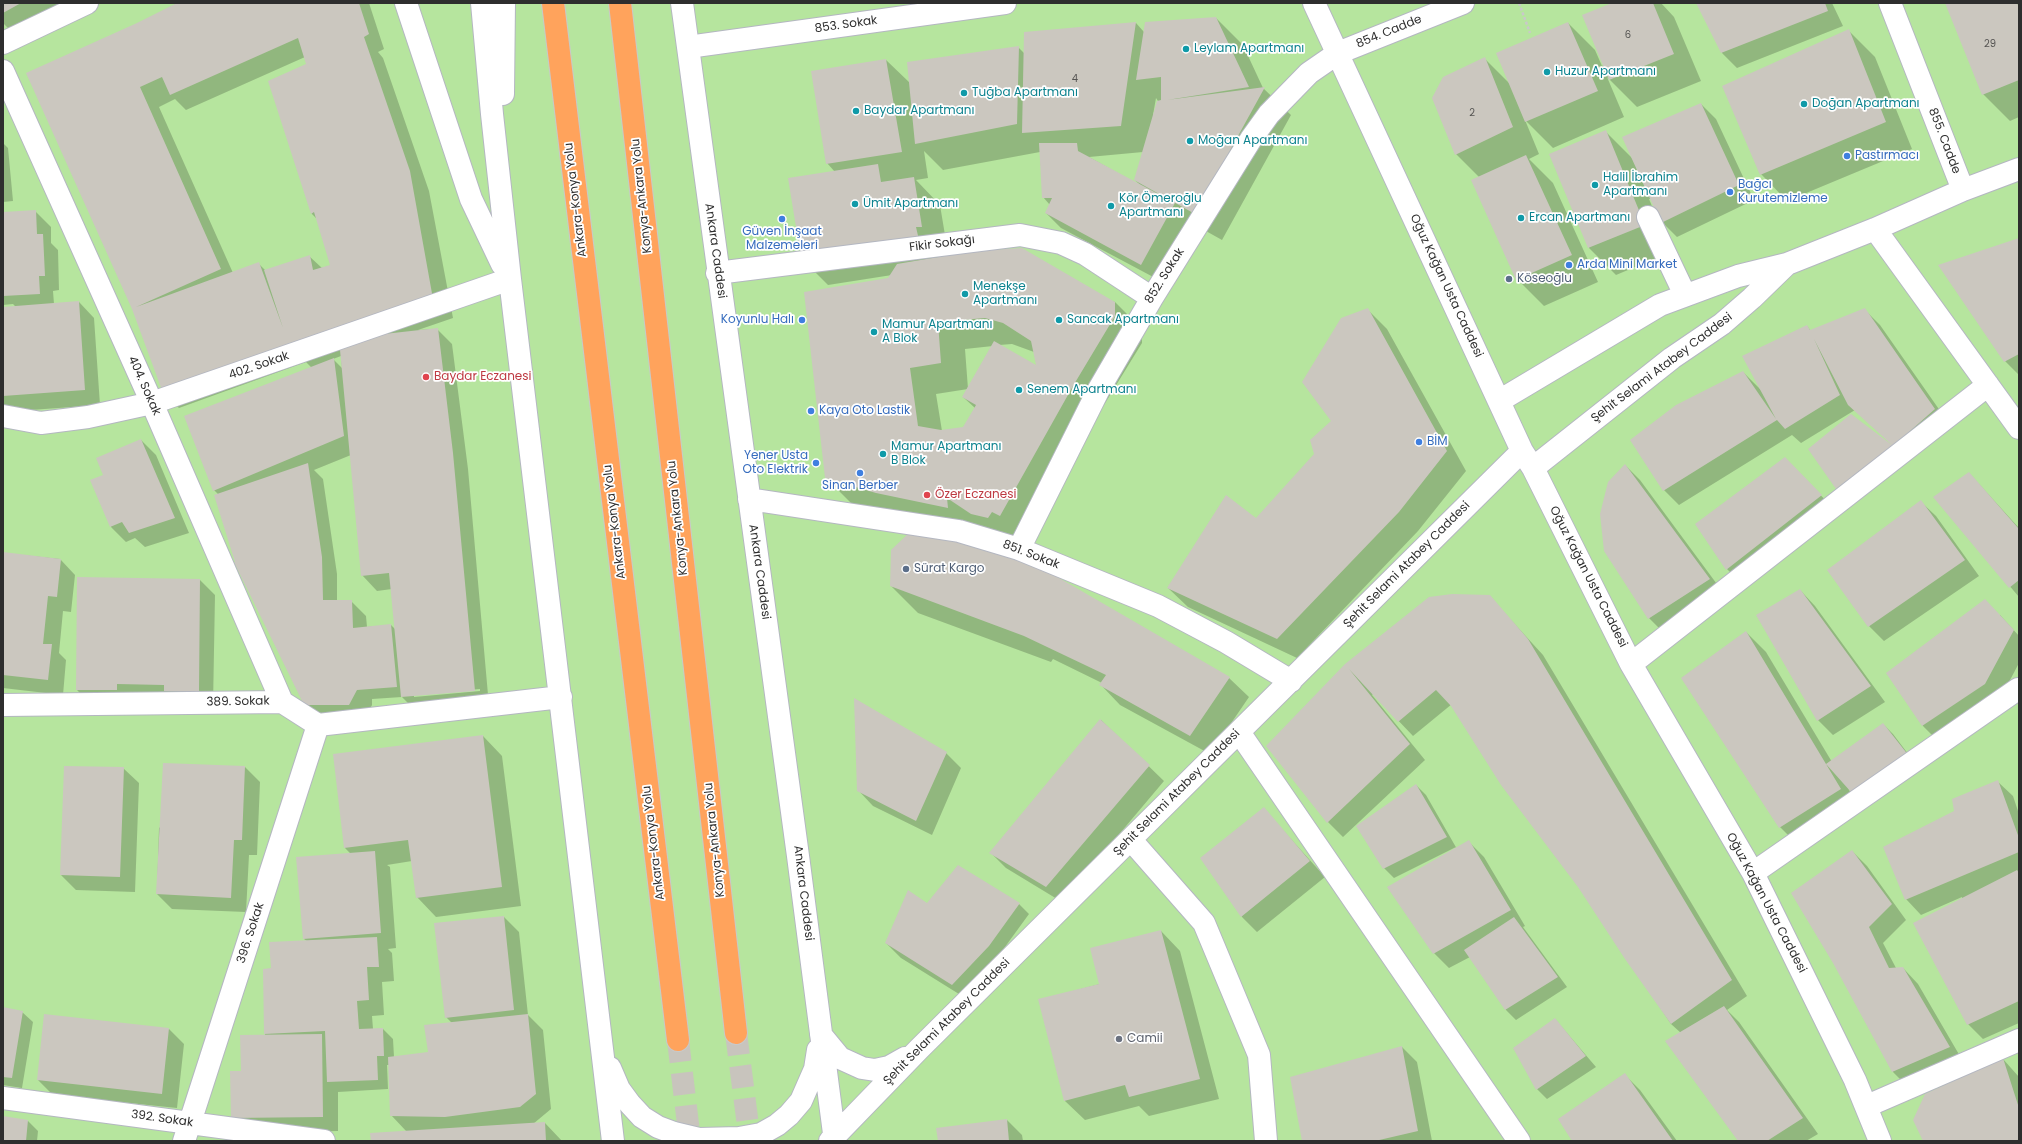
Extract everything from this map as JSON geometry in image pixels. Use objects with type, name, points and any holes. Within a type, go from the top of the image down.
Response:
[{"type":"highway","name":"Ankara-Konya Yolu","points":[[553,3],[678,1040]]},
{"type":"highway","name":"Konya-Ankara Yolu","points":[[620,3],[736,1033]]},
{"type":"street","points":[[3,43],[87,3]]},
{"type":"street","points":[[406,3],[471,199],[510,279]]},
{"type":"street","points":[[482,3],[510,279],[613,1141]]},
{"type":"street","points":[[502,207],[504,3]]},
{"type":"street","name":"Ankara Caddesi","points":[[682,3],[717,273],[797,848],[833,1139]]},
{"type":"street","name":"853. Sokak","points":[[688,46],[1005,3]]},
{"type":"street","name":"Oğuz Kağan Usta Caddesi","points":[[1314,3],[1499,401],[1528,460],[1631,664],[1754,873],[1867,1106],[1876,1140]]},
{"type":"street","name":"854. Cadde","points":[[1338,53],[1463,3]]},
{"type":"street","name":"855. Cadde","points":[[1890,3],[1963,190]]},
{"type":"street","name":"852. Sokak","points":[[1019,549],[1099,389],[1152,298],[1251,139],[1269,114],[1309,73],[1338,53]]},
{"type":"street","name":"404. Sokak","points":[[3,71],[152,403],[282,702]]},
{"type":"street","name":"Şehit Selami Atabey Caddesi","points":[[1499,401],[1660,305],[1738,276],[1787,264],[1875,229],[1963,190],[2019,169]]},
{"type":"street","points":[[1648,217],[1686,295]]},
{"type":"street","points":[[1875,229],[2019,428]]},
{"type":"street","name":"Fikir Sokağı","points":[[717,273],[1020,236],[1061,243],[1079,251],[1152,298]]},
{"type":"street","name":"Şehit Selami Atabey Caddesi","points":[[833,1139],[919,1048],[1291,681],[1528,460],[1722,324],[1752,298],[1787,264]]},
{"type":"street","name":"402. Sokak","points":[[3,416],[41,423],[88,417],[152,403],[510,279]]},
{"type":"street","points":[[1631,664],[1988,386]]},
{"type":"street","name":"851. Sokak","points":[[749,499],[959,531],[1019,549],[1158,606],[1226,642],[1291,681]]},
{"type":"street","points":[[1754,873],[2019,689]]},
{"type":"street","points":[[318,726],[561,697]]},
{"type":"street","name":"389. Sokak","points":[[3,705],[282,702],[318,726]]},
{"type":"street","name":"396. Sokak","points":[[187,1132],[318,726]]},
{"type":"street","points":[[1239,732],[1519,1141]]},
{"type":"street","points":[[1131,840],[1204,923],[1259,1055],[1266,1141]]},
{"type":"street","points":[[602,1050],[619,1089],[642,1117],[658,1127],[674,1133],[699,1139],[739,1138],[761,1134],[777,1125],[789,1115],[801,1101],[815,1069],[820,1034]]},
{"type":"street","points":[[820,1034],[840,1058],[862,1068],[875,1070],[889,1067],[919,1048]]},
{"type":"street","points":[[1867,1106],[2019,1040]]},
{"type":"street","name":"392. Sokak","points":[[3,1098],[187,1132],[323,1140]]},
{"type":"path","points":[[1519,3],[1530,33]]},
{"type":"green space","points":[[3,3],[2019,3],[2019,1141],[3,1141]]},
{"type":"building","points":[[3,3],[21,3],[3,13]]},
{"type":"building","points":[[177,3],[359,3],[369,34],[364,37],[410,171],[433,299],[163,393],[132,309],[26,73],[137,23]],"holes":[[[298,38],[306,64],[268,81],[311,214],[314,212],[330,265],[313,270],[310,255],[264,270],[283,328],[259,262],[136,307],[221,269],[140,87],[162,77],[170,95]]]},
{"type":"building","points":[[1612,3],[1653,3],[1674,54],[1609,80],[1582,15]]},
{"type":"building","points":[[1696,3],[1825,3],[1828,11],[1721,53]]},
{"type":"building","points":[[1945,3],[2017,3],[2019,8],[2019,80],[1982,95]]},
{"type":"building","points":[[1216,17],[1249,87],[1167,100],[1265,87],[1195,214],[1134,180],[1157,101],[1161,100],[1161,77],[1136,80],[1145,22]]},
{"type":"building","points":[[1136,22],[1121,126],[1022,133],[1024,32]]},
{"type":"building","name":"Huzur Apartmanı","points":[[1568,22],[1598,91],[1525,122],[1496,53]]},
{"type":"building","name":"Doğan Apartmanı","points":[[1849,29],[1886,122],[1760,175],[1722,86]]},
{"type":"building","name":"Tuğba Apartmanı","points":[[1019,46],[1017,124],[915,144],[907,62]]},
{"type":"building","points":[[1485,57],[1513,127],[1455,155],[1432,98],[1443,77]]},
{"type":"building","name":"Baydar Apartmanı","points":[[886,59],[902,152],[826,164],[811,71]]},
{"type":"building","points":[[1701,103],[1739,185],[1661,223],[1622,137]]},
{"type":"building","name":"Halil İbrahim Apartmanı","points":[[1606,130],[1645,225],[1588,248],[1549,154]]},
{"type":"building","name":"Kör Ömeroğlu Apartmanı","points":[[1039,143],[1077,143],[1078,151],[1175,203],[1141,265],[1045,213],[1052,198],[1042,198]]},
{"type":"building","name":"Ercan Apartmanı","points":[[1526,155],[1572,255],[1516,280],[1471,180]]},
{"type":"building","name":"Ümit Apartmanı","points":[[878,164],[881,182],[914,177],[922,227],[916,227],[919,240],[801,258],[788,178]]},
{"type":"building","points":[[36,210],[37,234],[43,234],[45,276],[39,276],[40,294],[3,296],[3,212]]},
{"type":"building","points":[[2019,238],[2019,354],[2004,362],[1938,265]]},
{"type":"building","points":[[1022,248],[1115,302],[1115,316],[1073,386],[1000,516],[992,512],[988,518],[971,514],[947,498],[948,508],[876,493],[825,478],[804,292],[888,278],[897,264],[974,251]],"holes":[[[985,318],[1003,323],[1031,341],[1036,365],[994,341],[962,397],[976,405],[963,427],[941,430],[918,426],[910,368],[941,363],[938,322]]]},
{"type":"building","points":[[79,301],[85,390],[3,396],[3,307]]},
{"type":"building","points":[[1368,308],[1447,451],[1399,512],[1277,639],[1167,588],[1226,495],[1256,518],[1314,454],[1310,440],[1331,421],[1302,382],[1341,318]]},
{"type":"building","points":[[1865,308],[1935,409],[1893,446],[1836,489],[1808,449],[1851,414],[1892,445],[1848,405],[1814,339],[1840,395],[1785,429],[1777,420],[1663,491],[1630,440],[1676,405],[1743,371],[1776,419],[1742,356],[1807,325],[1810,330]]},
{"type":"building","points":[[438,328],[453,453],[475,691],[401,697],[389,573],[361,576],[339,339]]},
{"type":"building","points":[[334,358],[344,436],[213,491],[184,416]]},
{"type":"building","points":[[141,439],[175,518],[129,533],[122,522],[110,527],[90,480],[103,475],[96,458]]},
{"type":"building","points":[[1785,457],[1822,495],[1726,570],[1695,524]]},
{"type":"building","points":[[308,463],[322,557],[323,600],[352,600],[353,628],[391,624],[397,687],[357,690],[349,705],[304,705],[234,562],[214,495]]},
{"type":"building","points":[[1625,464],[1710,579],[1648,619],[1604,551],[1600,514],[1608,482]]},
{"type":"building","points":[[1969,472],[2019,529],[2019,580],[2009,588],[1933,497]]},
{"type":"building","points":[[1921,500],[1965,560],[1868,627],[1827,570]]},
{"type":"building","points":[[911,531],[1012,555],[1047,571],[1230,677],[1190,736],[1099,685],[1106,675],[1024,636],[890,586],[891,550]]},
{"type":"building","points":[[3,552],[61,559],[57,597],[48,596],[43,644],[52,644],[48,680],[3,675]]},
{"type":"building","points":[[77,577],[200,579],[199,692],[164,691],[164,685],[117,684],[117,690],[76,690]]},
{"type":"building","points":[[1800,589],[1871,686],[1817,721],[1756,615]]},
{"type":"building","points":[[1452,594],[1490,595],[1528,639],[1732,980],[1671,1024],[1625,959],[1578,887],[1501,785],[1451,706],[1436,690],[1398,722],[1349,669],[1410,744],[1327,823],[1266,746],[1345,664],[1429,597]]},
{"type":"building","points":[[1985,599],[2014,630],[1985,684],[1922,726],[1886,673]]},
{"type":"building","points":[[1746,631],[1841,789],[1779,828],[1681,678]]},
{"type":"building","points":[[854,698],[947,752],[916,821],[857,791]]},
{"type":"building","points":[[1100,719],[1150,765],[1046,887],[989,853]]},
{"type":"building","points":[[1883,723],[1909,756],[1851,792],[1826,764]]},
{"type":"building","points":[[483,735],[502,887],[416,898],[408,840],[344,848],[333,754]]},
{"type":"building","points":[[163,763],[245,766],[242,840],[234,840],[231,898],[156,894]]},
{"type":"building","points":[[64,766],[124,767],[120,877],[60,875]]},
{"type":"building","points":[[1998,780],[2019,838],[2019,852],[1905,900],[1883,847],[1954,811],[1952,799]]},
{"type":"building","points":[[1416,784],[1447,837],[1383,869],[1356,826]]},
{"type":"building","points":[[1264,807],[1310,861],[1241,917],[1200,858]]},
{"type":"building","points":[[1469,840],[1511,910],[1433,954],[1387,887]]},
{"type":"building","points":[[1852,850],[1892,904],[1869,927],[1889,968],[1903,967],[1950,1047],[1892,1072],[1833,963],[1791,893]]},
{"type":"building","points":[[375,851],[381,933],[303,939],[296,857]]},
{"type":"building","points":[[958,865],[1020,903],[989,946],[952,985],[885,943],[908,890],[927,903]]},
{"type":"building","points":[[2017,870],[2019,873],[2019,1001],[1967,1025],[1913,923]]},
{"type":"building","points":[[504,916],[514,1010],[445,1018],[434,923]]},
{"type":"building","points":[[1514,917],[1558,977],[1505,1010],[1464,950]]},
{"type":"building","name":"Camii","points":[[1161,930],[1200,1079],[1129,1097],[1125,1085],[1064,1101],[1038,999],[1099,984],[1090,948]]},
{"type":"building","points":[[377,937],[379,967],[367,967],[369,1000],[357,1001],[359,1029],[383,1028],[384,1056],[377,1056],[378,1080],[327,1082],[325,1031],[264,1034],[263,969],[271,968],[269,942]]},
{"type":"building","points":[[1724,1006],[1803,1118],[1767,1141],[1738,1141],[1665,1041]]},
{"type":"building","points":[[3,1007],[23,1011],[12,1078],[3,1077]]},
{"type":"building","points":[[44,1014],[169,1028],[162,1094],[37,1080]]},
{"type":"building","points":[[528,1014],[536,1094],[520,1107],[445,1117],[390,1116],[388,1057],[428,1052],[424,1025]]},
{"type":"building","points":[[1555,1018],[1586,1056],[1536,1090],[1513,1048]]},
{"type":"building","points":[[322,1034],[323,1117],[231,1118],[230,1071],[241,1071],[240,1035]]},
{"type":"building","points":[[1402,1046],[1418,1131],[1375,1141],[1302,1141],[1290,1077]]},
{"type":"building","points":[[2003,1058],[2019,1108],[2019,1139],[2016,1141],[1923,1141],[1913,1120],[1925,1094]]},
{"type":"building","points":[[1625,1073],[1673,1141],[1572,1141],[1558,1119]]},
{"type":"building","points":[[3,1116],[28,1120],[26,1141],[3,1141]]},
{"type":"building","points":[[1007,1119],[1009,1141],[938,1141],[936,1128]]},
{"type":"building","points":[[545,1122],[546,1141],[371,1141],[370,1133]]},
{"type":"tunnel","points":[[736,1033],[750,1141]]},
{"type":"tunnel","points":[[678,1040],[690,1141]]},
{"type":"place","name":"Leylam Apartmanı","points":[[1186,49]]},
{"type":"place","name":"Huzur Apartmanı","points":[[1547,72]]},
{"type":"place","name":"Tuğba Apartmanı","points":[[964,93]]},
{"type":"place","name":"Doğan Apartmanı","points":[[1804,104]]},
{"type":"place","name":"Baydar Apartmanı","points":[[856,111]]},
{"type":"place","name":"Moğan Apartmanı","points":[[1190,141]]},
{"type":"place","name":"Pastırmacı","points":[[1847,156]]},
{"type":"place","name":"Halil İbrahim Apartmanı","points":[[1595,185]]},
{"type":"place","name":"Bağcı Kurutemizleme","points":[[1730,192]]},
{"type":"place","name":"Ümit Apartmanı","points":[[855,204]]},
{"type":"place","name":"Kör Ömeroğlu Apartmanı","points":[[1111,206]]},
{"type":"place","name":"Ercan Apartmanı","points":[[1521,218]]},
{"type":"place","name":"Güven İnşaat Malzemeleri","points":[[782,219]]},
{"type":"place","name":"Arda Mini Market","points":[[1569,265]]},
{"type":"place","name":"Köseoğlu","points":[[1509,279]]},
{"type":"place","name":"Menekşe Apartmanı","points":[[965,294]]},
{"type":"place","name":"Koyunlu Halı","points":[[802,320]]},
{"type":"place","name":"Sancak Apartmanı","points":[[1059,320]]},
{"type":"place","name":"Mamur Apartmanı A Blok","points":[[874,332]]},
{"type":"place","name":"Baydar Eczanesi","points":[[426,377]]},
{"type":"place","name":"Senem Apartmanı","points":[[1019,390]]},
{"type":"place","name":"Kaya Oto Lastik","points":[[811,411]]},
{"type":"place","name":"BİM","points":[[1419,442]]},
{"type":"place","name":"Mamur Apartmanı B Blok","points":[[883,454]]},
{"type":"place","name":"Yener Usta Oto Elektrik","points":[[816,463]]},
{"type":"place","name":"Sinan Berber","points":[[860,473]]},
{"type":"place","name":"Özer Eczanesi","points":[[927,495]]},
{"type":"place","name":"Sürat Kargo","points":[[906,569]]},
{"type":"place","name":"Camii","points":[[1119,1039]]}]
